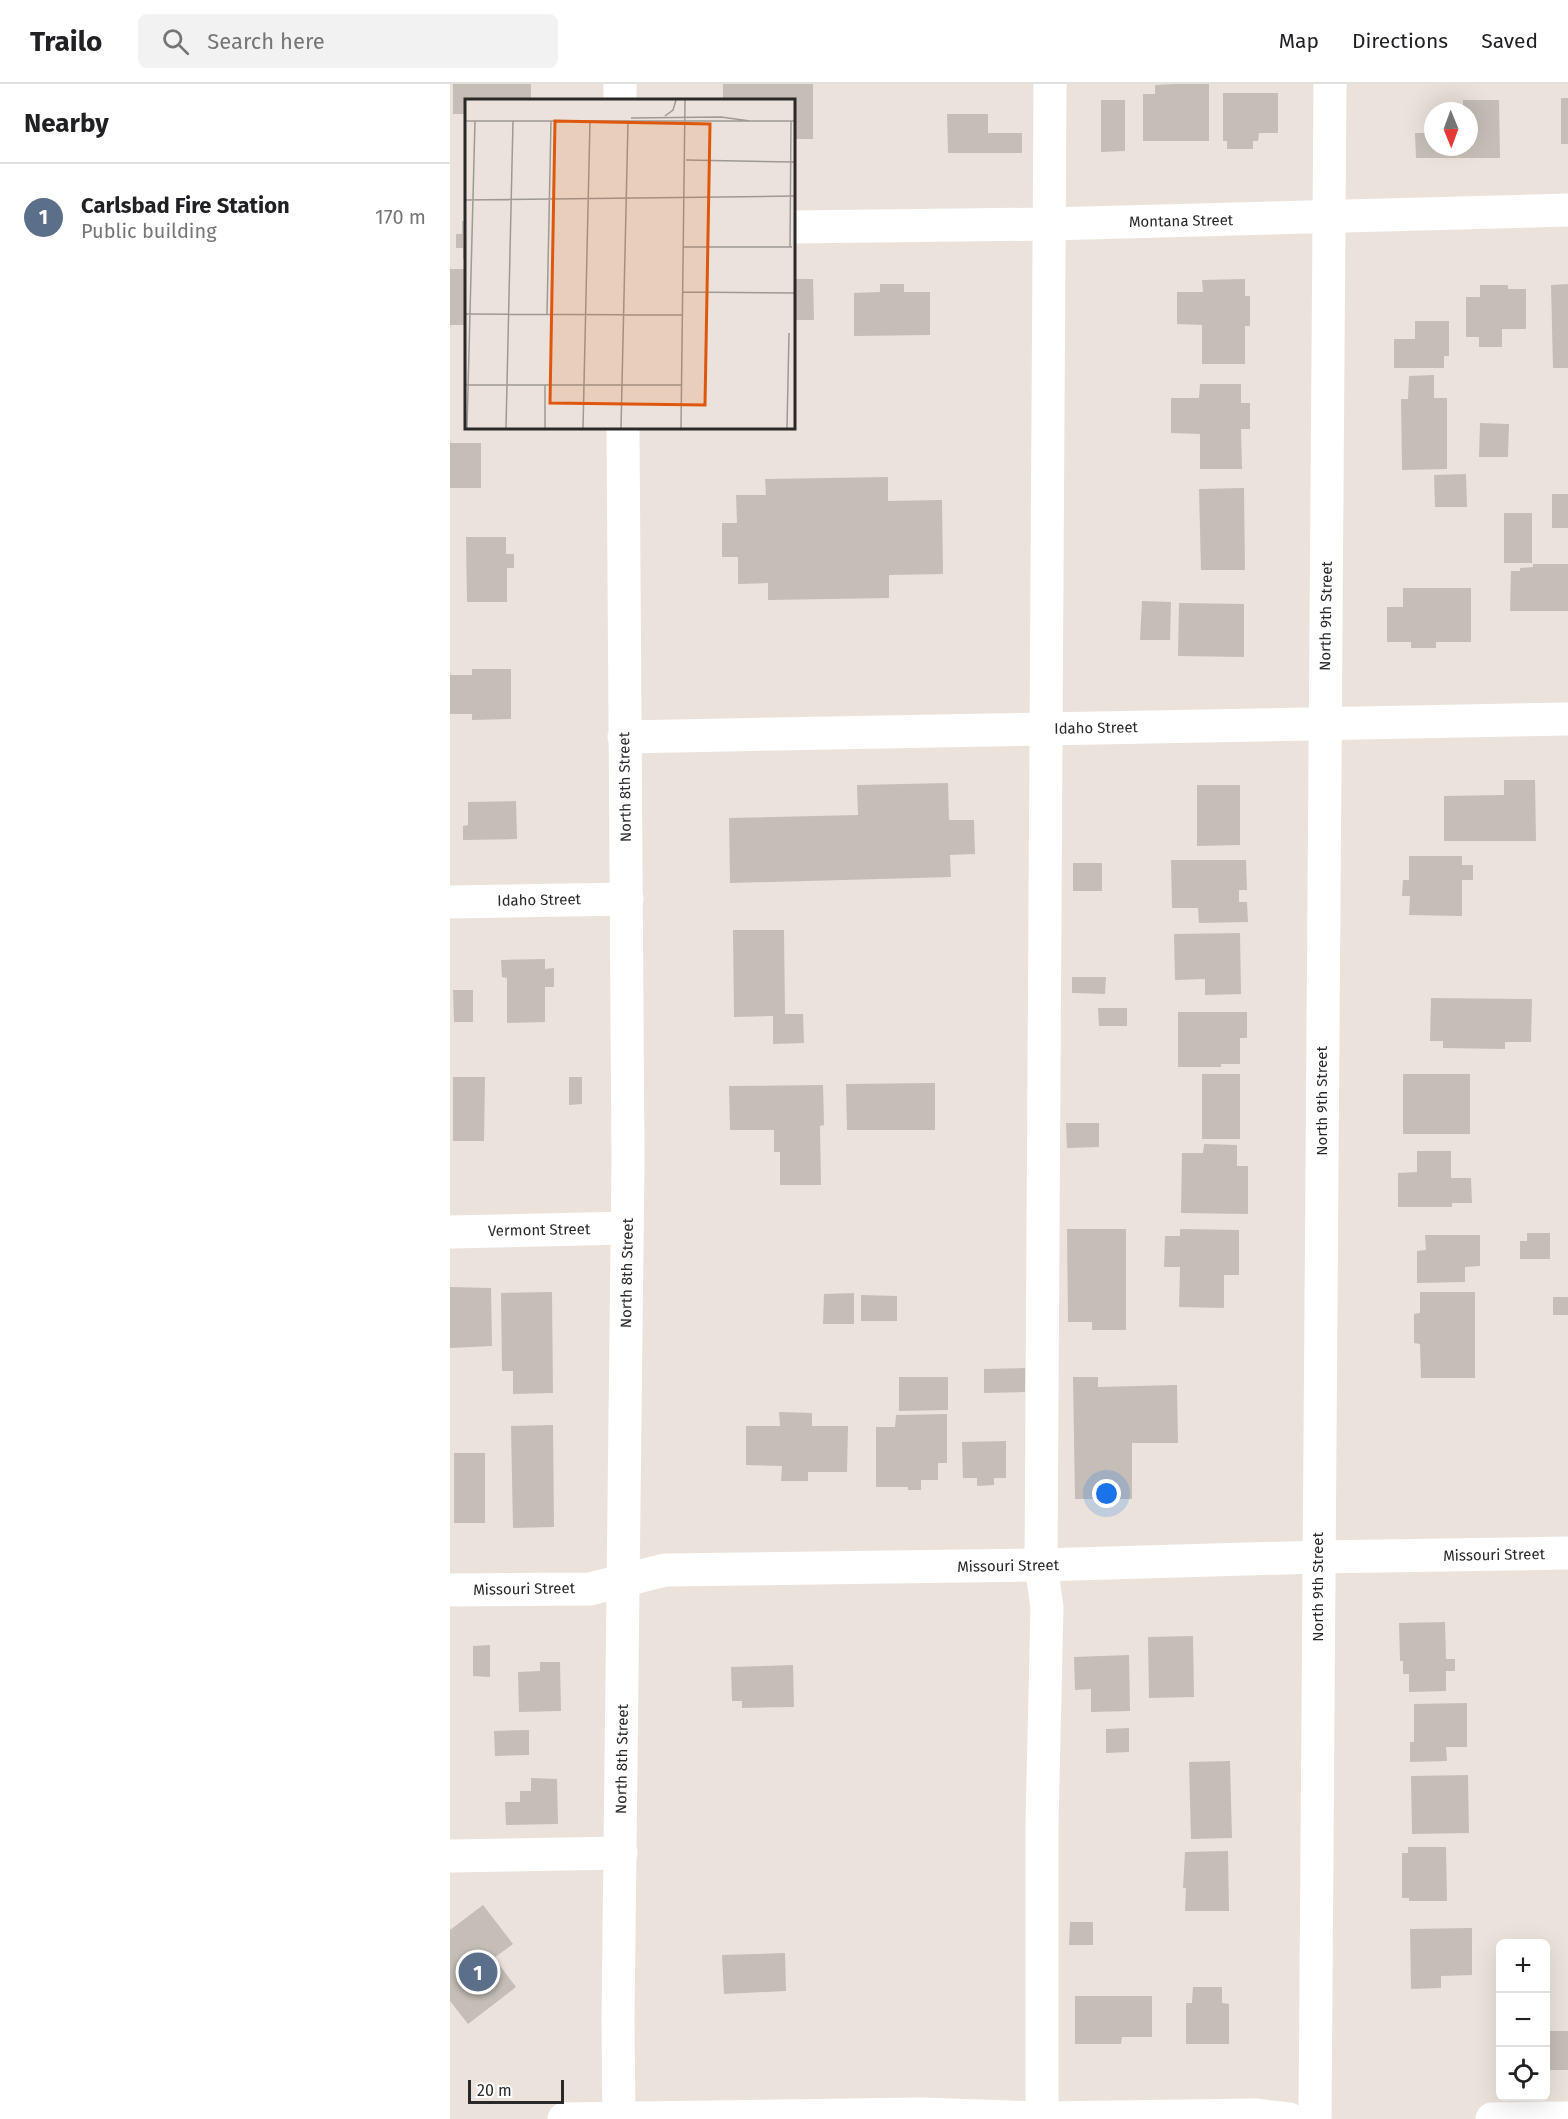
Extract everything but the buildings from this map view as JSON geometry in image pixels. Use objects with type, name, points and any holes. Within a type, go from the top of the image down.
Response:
[{"type":"street","points":[[1042,2118],[1042,1823],[1047,1606],[1041,1565],[1050,84]]},
{"type":"street","name":"North 9th Street","points":[[1315,2119],[1330,84]]},
{"type":"street","name":"Montana Street","points":[[795,227],[1049,224],[1568,210]]},
{"type":"street","name":"North 8th Street","points":[[619,2119],[627,1228],[623,429]]},
{"type":"street","name":"Idaho Street","points":[[624,737],[1568,719]]},
{"type":"street","name":"Idaho Street","points":[[450,902],[627,899]]},
{"type":"street","name":"Vermont Street","points":[[450,1232],[627,1228]]},
{"type":"street","name":"Missouri Street","points":[[450,1590],[591,1589],[665,1570],[1041,1565],[1568,1553]]},
{"type":"street","points":[[450,1856],[621,1852]]},
{"type":"street","points":[[564,2119],[921,2114],[1042,2118],[1255,2115],[1289,2119]]},
{"type":"street","points":[[1492,2119],[1568,2118]]},
{"type":"place","name":"Carlsbad Fire Station","points":[[478,1972]]}]
